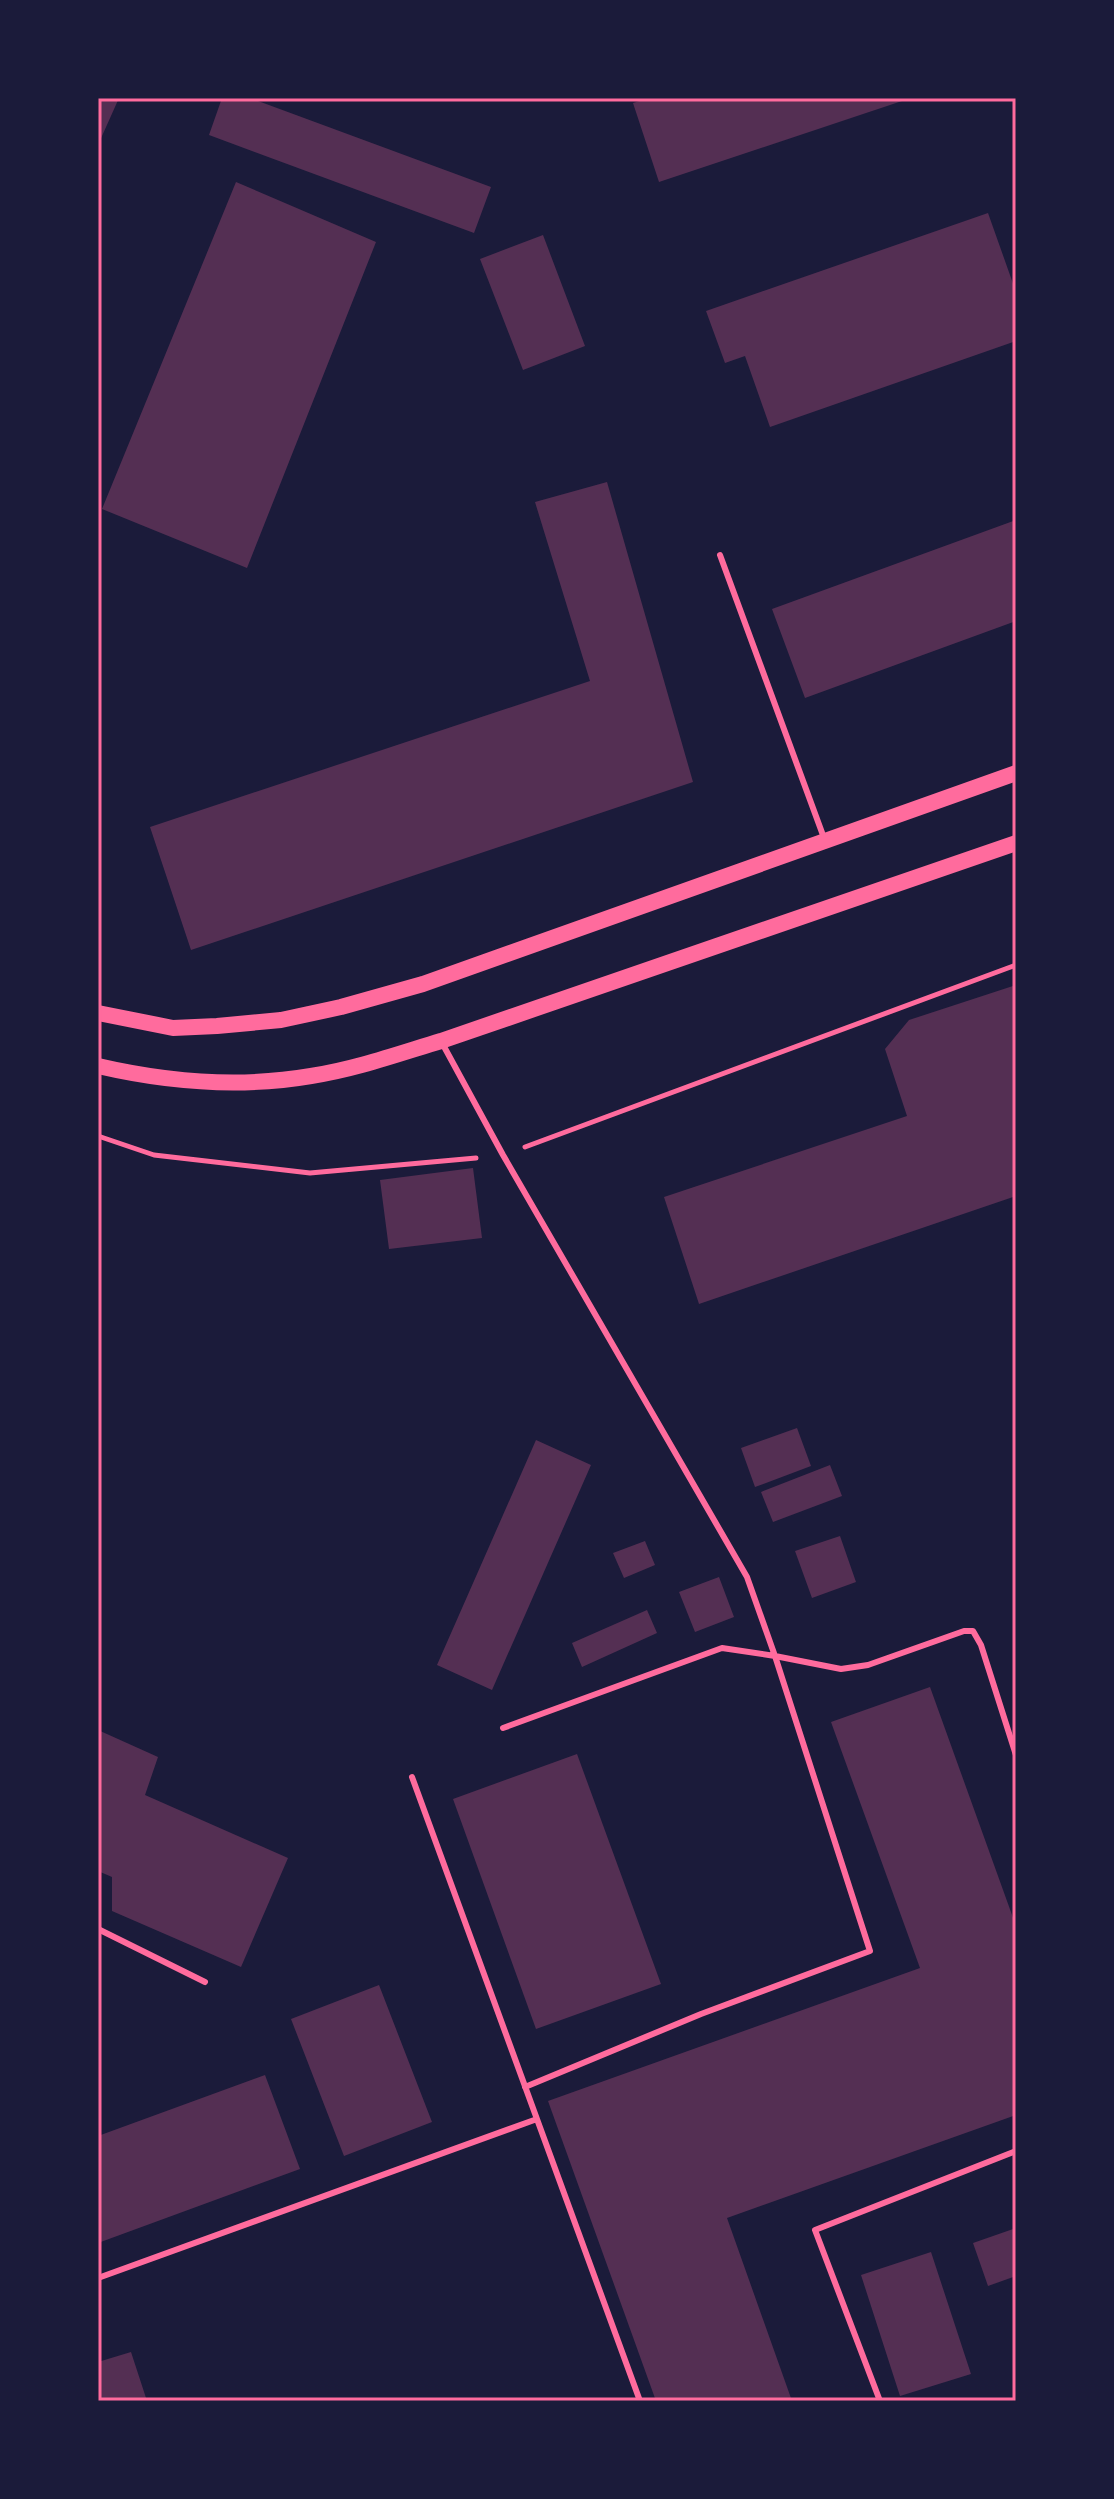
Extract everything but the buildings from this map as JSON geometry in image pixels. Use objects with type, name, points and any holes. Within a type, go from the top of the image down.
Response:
[{"type":"main road","points":[[98,1013],[173,1028],[281,1020],[341,1007],[423,984],[1016,773]]},
{"type":"main road","points":[[98,1066],[167,1079],[264,1081],[309,1077],[354,1067],[441,1041],[1016,843]]},
{"type":"lane","points":[[720,555],[825,842]]},
{"type":"lane","points":[[441,1041],[503,1155],[747,1577],[870,1951],[701,2014],[525,2087]]},
{"type":"lane","points":[[503,1728],[722,1648],[841,1669],[868,1665],[964,1631],[973,1631],[981,1645],[1016,1755]]},
{"type":"lane","points":[[412,1777],[640,2401]]},
{"type":"lane","points":[[98,1929],[205,1982]]},
{"type":"lane","points":[[98,2278],[537,2119]]},
{"type":"lane","points":[[880,2401],[815,2230],[1016,2151]]},
{"type":"path","points":[[98,1136],[154,1155],[310,1173],[503,1155],[1016,965]]}]
